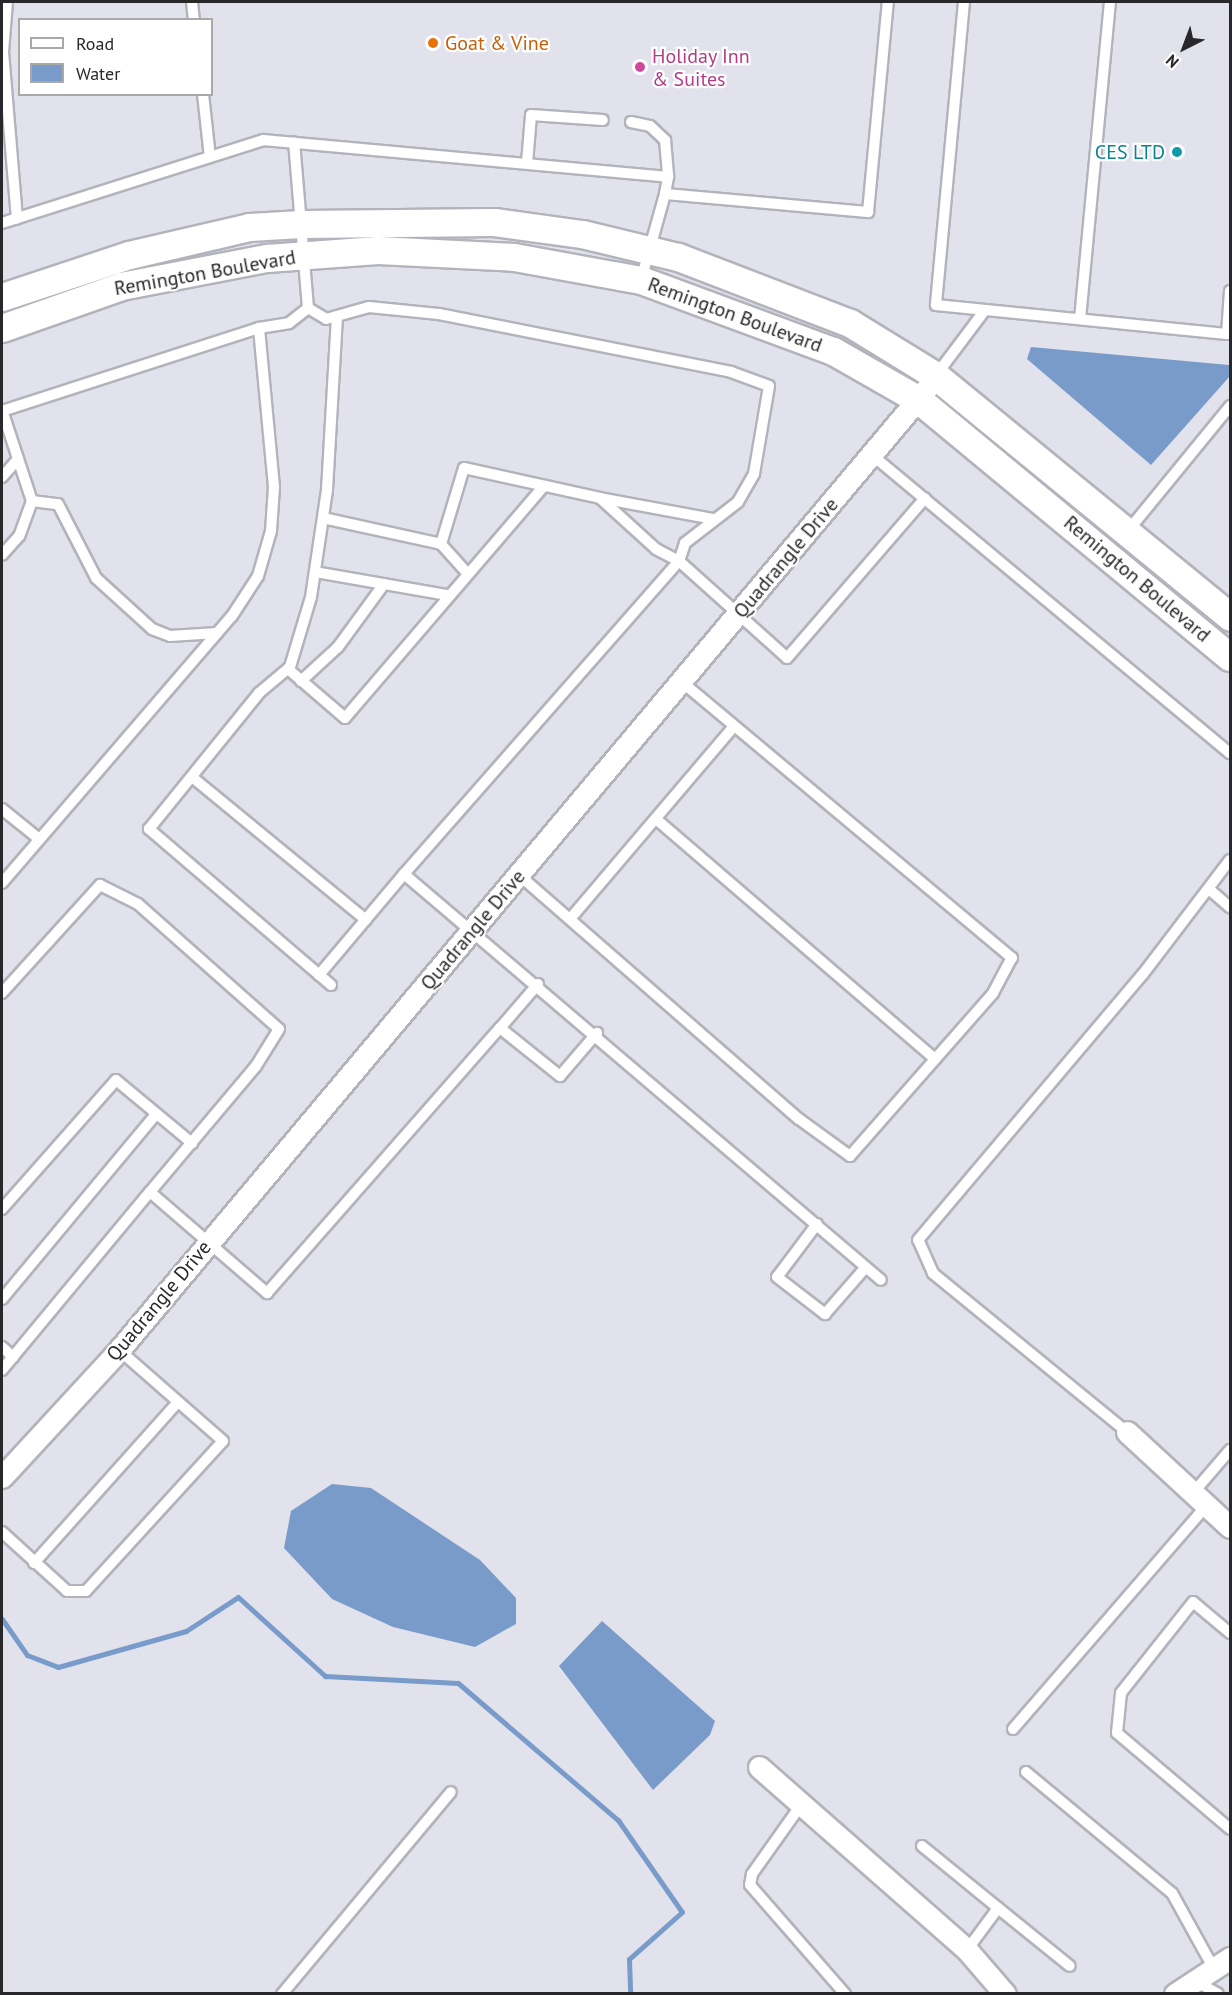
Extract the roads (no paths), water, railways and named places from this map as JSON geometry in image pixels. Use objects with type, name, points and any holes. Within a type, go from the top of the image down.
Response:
[{"type":"street","name":"Remington Boulevard","points":[[2,297],[129,255],[249,227],[301,224],[494,222],[649,250],[800,301],[850,323],[936,376],[1230,617]]},
{"type":"street","name":"Remington Boulevard","points":[[2,328],[121,286],[303,255],[378,250],[514,257],[641,280],[833,351],[919,400],[1230,657]]},
{"type":"street","name":"Quadrangle Drive","points":[[2,1477],[119,1350],[919,400],[936,376]]},
{"type":"street","points":[[1127,1432],[1230,1527]]},
{"type":"street","points":[[759,1767],[967,1950],[1005,1994]]},
{"type":"street","points":[[1175,1994],[1222,1964]]},
{"type":"lane","points":[[7,2],[3,52],[16,218]]},
{"type":"lane","points":[[192,2],[194,18]]},
{"type":"lane","points":[[665,194],[868,212],[888,2]]},
{"type":"lane","points":[[964,2],[936,304],[1229,335],[1230,291]]},
{"type":"lane","points":[[1080,319],[1110,2]]},
{"type":"lane","points":[[202,96],[210,157]]},
{"type":"lane","points":[[527,163],[531,116],[603,120]]},
{"type":"lane","points":[[631,122],[650,126],[665,140],[668,177],[641,280]]},
{"type":"lane","points":[[2,223],[263,140],[668,177]]},
{"type":"lane","points":[[294,142],[308,308]]},
{"type":"lane","points":[[308,308],[326,319],[369,307],[439,314],[731,372],[769,386],[754,474],[738,502],[713,519],[685,543],[679,561],[404,874],[319,975]]},
{"type":"lane","points":[[2,555],[18,536],[32,501],[2,411],[259,328],[289,323],[308,308]]},
{"type":"lane","points":[[936,376],[985,309]]},
{"type":"lane","points":[[331,985],[149,829],[259,693],[288,669],[315,572],[323,518],[337,316]]},
{"type":"lane","points":[[2,882],[217,633],[258,576],[271,531],[274,487],[259,328]]},
{"type":"lane","points":[[1127,532],[1230,406]]},
{"type":"lane","points":[[872,455],[1230,753]]},
{"type":"lane","points":[[2,477],[18,459]]},
{"type":"lane","points":[[441,544],[464,468],[600,498],[713,519]]},
{"type":"lane","points":[[288,669],[345,718],[466,572],[544,486]]},
{"type":"lane","points":[[600,498],[656,549],[679,561],[787,657],[925,498]]},
{"type":"lane","points":[[32,501],[58,504],[96,578],[152,629],[170,636],[217,633]]},
{"type":"lane","points":[[323,518],[441,544],[466,572]]},
{"type":"lane","points":[[315,572],[447,596]]},
{"type":"lane","points":[[301,681],[338,646],[384,584]]},
{"type":"lane","points":[[519,874],[799,1119],[850,1156],[993,993],[1012,958],[681,682]]},
{"type":"lane","points":[[570,919],[734,726]]},
{"type":"lane","points":[[192,777],[366,920]]},
{"type":"lane","points":[[2,809],[39,839]]},
{"type":"lane","points":[[656,819],[935,1059]]},
{"type":"lane","points":[[1127,1432],[933,1273],[918,1240],[1209,889],[1230,860]]},
{"type":"lane","points":[[404,874],[597,1033],[881,1280]]},
{"type":"lane","points":[[2,993],[100,885],[138,904],[279,1029],[256,1066],[2,1370]]},
{"type":"lane","points":[[1209,889],[1230,907]]},
{"type":"lane","points":[[150,1192],[267,1293],[538,984]]},
{"type":"lane","points":[[500,1028],[560,1076],[597,1033]]},
{"type":"lane","points":[[2,1209],[116,1080],[192,1143]]},
{"type":"lane","points":[[2,1299],[156,1114]]},
{"type":"lane","points":[[817,1224],[777,1277],[825,1314],[866,1267]]},
{"type":"lane","points":[[2,1347],[13,1357]]},
{"type":"lane","points":[[2,1532],[67,1591],[86,1591],[133,1545],[223,1441],[119,1350]]},
{"type":"lane","points":[[34,1563],[178,1402]]},
{"type":"lane","points":[[1013,1729],[1200,1499],[1230,1450]]},
{"type":"lane","points":[[1230,1633],[1193,1602],[1121,1693],[1117,1733],[1230,1829]]},
{"type":"lane","points":[[1026,1772],[1172,1893],[1222,1964]]},
{"type":"lane","points":[[282,1994],[451,1792]]},
{"type":"lane","points":[[801,1804],[752,1874],[750,1884],[845,1994]]},
{"type":"lane","points":[[922,1846],[1070,1966]]},
{"type":"lane","points":[[967,1950],[998,1908]]},
{"type":"lane","points":[[1195,1980],[1218,1994]]},
{"type":"water","points":[[1031,347],[1229,365],[1230,376],[1151,465],[1027,359]]},
{"type":"water","points":[[332,1484],[371,1488],[480,1560],[516,1598],[516,1624],[475,1647],[393,1627],[332,1599],[284,1548],[291,1511]]},
{"type":"water","points":[[602,1621],[715,1721],[710,1735],[653,1790],[559,1666]]},
{"type":"waterway","points":[[2,1619],[27,1655],[58,1667],[186,1631],[238,1597],[325,1676],[458,1683],[618,1820],[682,1912],[629,1959],[630,1994]]},
{"type":"place","name":"Goat & Vine","points":[[433,43]]},
{"type":"place","name":"Holiday Inn & Suites","points":[[640,67]]},
{"type":"place","name":"CES LTD","points":[[1177,152]]}]
